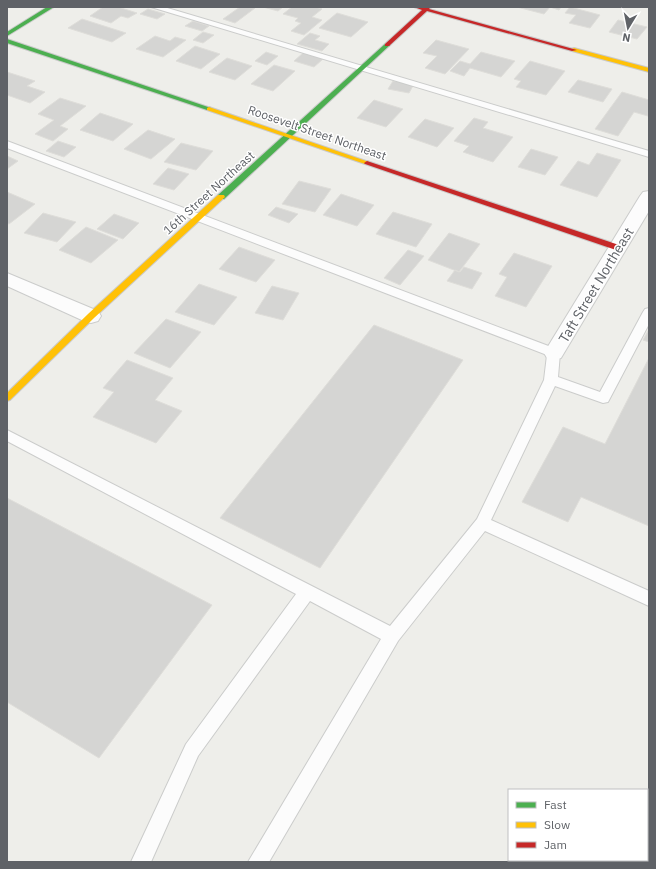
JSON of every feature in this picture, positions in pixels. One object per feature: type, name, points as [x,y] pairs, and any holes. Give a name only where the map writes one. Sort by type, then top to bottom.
[{"type":"street","points":[[7,34],[51,7]]},
{"type":"street","points":[[423,8],[649,70]]},
{"type":"street","name":"16th Street Northeast","points":[[7,398],[91,316],[289,136],[362,68],[423,8]]},
{"type":"street","name":"Roosevelt Street Northeast","points":[[7,41],[619,248]]},
{"type":"street","name":"Taft Street Northeast","points":[[554,353],[619,248],[649,196]]},
{"type":"street","points":[[7,279],[91,316]]},
{"type":"lane","points":[[155,7],[649,154]]},
{"type":"lane","points":[[7,144],[554,353],[552,359],[551,380],[482,522],[392,636],[258,862]]},
{"type":"lane","points":[[551,380],[603,398],[649,312]]},
{"type":"lane","points":[[7,435],[392,636]]},
{"type":"lane","points":[[482,522],[649,599]]},
{"type":"lane","points":[[141,862],[192,750],[307,592]]},
{"type":"building","points":[[103,7],[118,7],[137,13],[128,18],[121,16],[111,23],[90,16]]},
{"type":"building","points":[[240,7],[255,8],[235,23],[223,19]]},
{"type":"building","points":[[263,7],[283,7],[278,11]]},
{"type":"building","points":[[292,7],[315,7],[322,9],[312,17],[322,20],[304,35],[291,31],[301,23],[295,21],[298,18],[283,14]]},
{"type":"building","points":[[517,7],[550,7],[544,14]]},
{"type":"building","points":[[550,7],[561,7],[559,10]]},
{"type":"building","points":[[570,7],[600,15],[590,28],[569,23],[576,15],[565,13]]},
{"type":"building","points":[[148,9],[165,14],[157,19],[140,14]]},
{"type":"building","points":[[337,13],[368,22],[351,37],[319,28]]},
{"type":"building","points":[[82,19],[126,33],[112,42],[68,28]]},
{"type":"building","points":[[618,20],[647,27],[637,39],[609,32]]},
{"type":"building","points":[[193,21],[209,26],[202,31],[185,26]]},
{"type":"building","points":[[203,32],[214,35],[203,43],[193,40]]},
{"type":"building","points":[[310,33],[320,36],[315,40],[329,44],[322,51],[297,44]]},
{"type":"building","points":[[155,36],[170,41],[175,37],[186,40],[163,57],[136,49]]},
{"type":"building","points":[[436,40],[469,49],[445,74],[425,68],[437,56],[423,53]]},
{"type":"building","points":[[195,46],[220,54],[201,69],[176,61]]},
{"type":"building","points":[[266,52],[278,56],[267,65],[255,61]]},
{"type":"building","points":[[481,52],[515,61],[501,77],[470,68],[464,76],[450,71],[460,61],[470,64]]},
{"type":"building","points":[[303,53],[323,59],[314,67],[294,61]]},
{"type":"building","points":[[227,58],[252,66],[235,80],[209,72]]},
{"type":"building","points":[[530,61],[565,71],[546,95],[516,87],[521,81],[514,79]]},
{"type":"building","points":[[274,65],[295,71],[273,91],[251,84]]},
{"type":"building","points":[[7,72],[35,81],[27,86],[45,92],[30,103],[7,95]]},
{"type":"building","points":[[578,80],[612,89],[603,102],[568,92]]},
{"type":"building","points":[[393,81],[414,84],[409,93],[388,89]]},
{"type":"building","points":[[622,92],[649,100],[648,116],[634,112],[618,136],[595,129]]},
{"type":"building","points":[[60,98],[86,106],[60,126],[68,129],[53,141],[35,134],[54,120],[38,114]]},
{"type":"building","points":[[374,100],[403,109],[386,127],[357,118]]},
{"type":"building","points":[[100,113],[133,124],[113,141],[80,130]]},
{"type":"building","points":[[474,118],[488,122],[483,128],[513,137],[493,162],[463,152],[469,146],[454,141]]},
{"type":"building","points":[[425,119],[454,128],[437,147],[408,137]]},
{"type":"building","points":[[148,130],[175,139],[151,159],[124,149]]},
{"type":"building","points":[[58,141],[76,147],[64,157],[46,151]]},
{"type":"building","points":[[181,143],[213,151],[196,170],[164,162]]},
{"type":"building","points":[[531,149],[558,157],[545,175],[518,167]]},
{"type":"building","points":[[597,153],[621,160],[597,197],[560,185],[578,161],[589,165]]},
{"type":"building","points":[[7,156],[18,161],[7,169]]},
{"type":"building","points":[[168,168],[189,174],[174,190],[153,184]]},
{"type":"building","points":[[299,181],[331,189],[315,212],[282,204]]},
{"type":"building","points":[[7,192],[35,204],[9,224],[7,223]]},
{"type":"building","points":[[341,194],[374,205],[357,226],[323,215]]},
{"type":"building","points":[[276,207],[298,214],[289,223],[268,215]]},
{"type":"building","points":[[393,212],[432,224],[416,247],[376,234]]},
{"type":"building","points":[[43,213],[76,222],[57,242],[24,233]]},
{"type":"building","points":[[114,214],[139,223],[123,239],[97,229]]},
{"type":"building","points":[[86,227],[118,240],[91,263],[59,250]]},
{"type":"building","points":[[449,233],[480,244],[459,272],[428,260]]},
{"type":"building","points":[[239,247],[275,260],[256,282],[219,269]]},
{"type":"building","points":[[408,250],[424,256],[400,285],[384,278]]},
{"type":"building","points":[[514,253],[552,266],[526,307],[495,296],[507,277],[499,274]]},
{"type":"building","points":[[464,267],[482,273],[472,289],[447,281],[455,270],[460,272]]},
{"type":"building","points":[[199,284],[237,297],[214,325],[175,312]]},
{"type":"building","points":[[272,286],[299,293],[283,320],[255,313]]},
{"type":"building","points":[[166,319],[201,332],[170,368],[134,353]]},
{"type":"building","points":[[374,325],[463,360],[320,568],[220,518]]},
{"type":"building","points":[[649,329],[649,342],[643,340]]},
{"type":"building","points":[[649,358],[649,526],[581,497],[568,522],[522,502],[563,427],[605,444]]},
{"type":"building","points":[[127,360],[173,378],[155,400],[182,411],[156,443],[93,417],[114,392],[103,388]]},
{"type":"building","points":[[7,498],[212,605],[99,758],[7,702]]},
{"type":"traffic: fast","points":[[7,34],[51,7]]},
{"type":"traffic: fast","points":[[7,41],[209,109]]},
{"type":"traffic: fast","points":[[221,197],[387,45]]},
{"type":"traffic: slow","points":[[574,50],[649,70]]},
{"type":"traffic: slow","points":[[209,109],[367,163]]},
{"type":"traffic: slow","points":[[7,398],[91,316],[221,197]]},
{"type":"traffic: jam","points":[[417,7],[574,50]]},
{"type":"traffic: jam","points":[[387,45],[428,7]]},
{"type":"traffic: jam","points":[[367,163],[619,248]]}]
